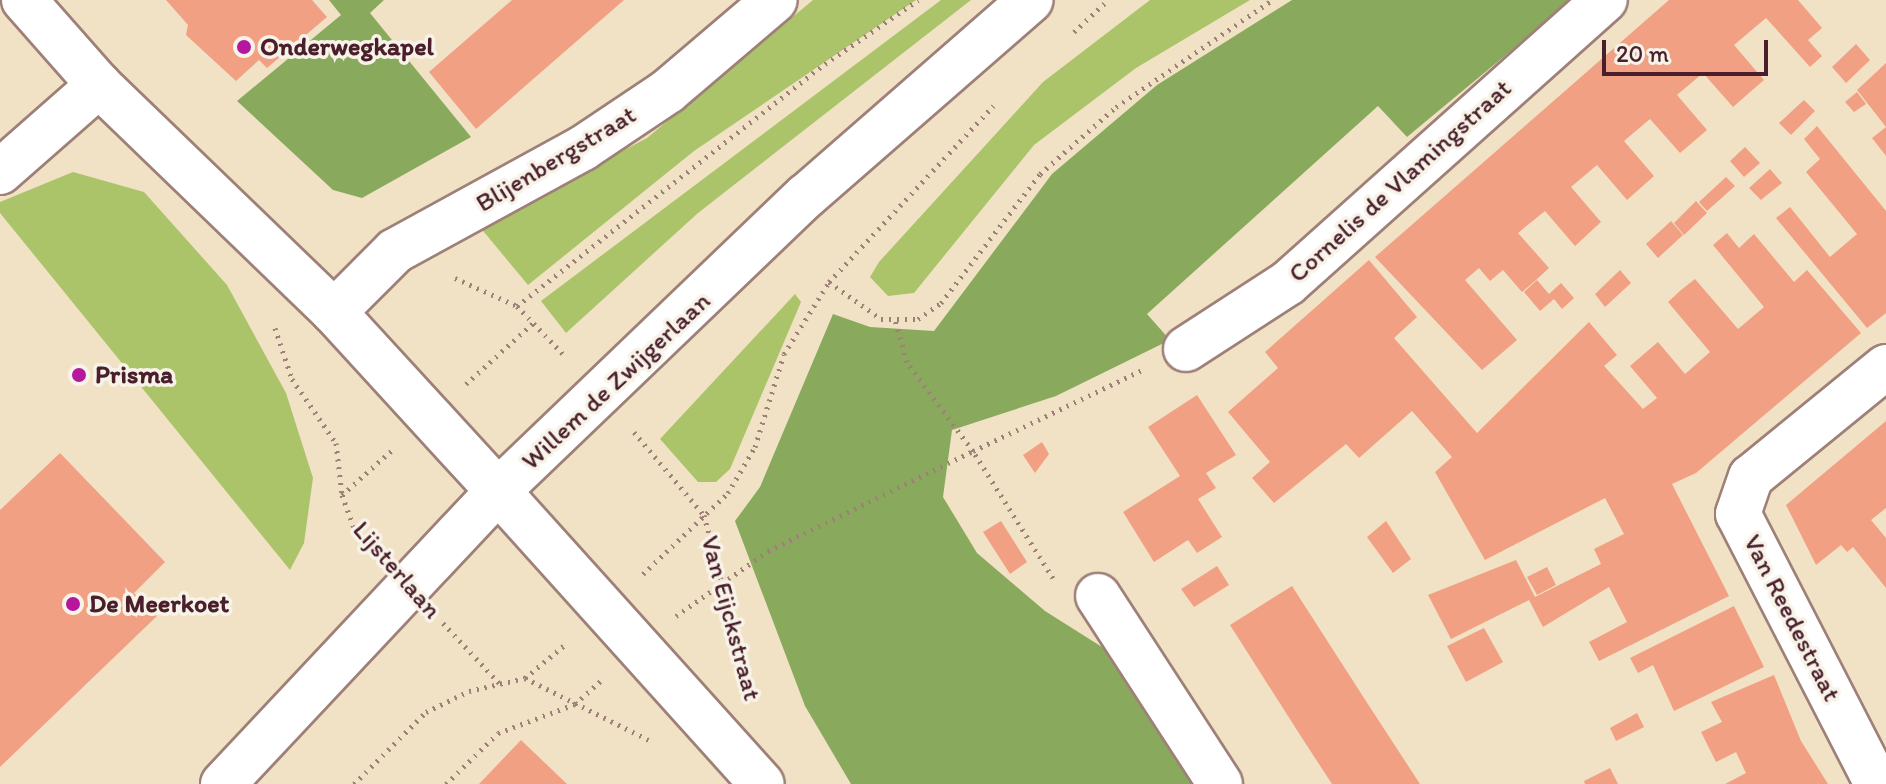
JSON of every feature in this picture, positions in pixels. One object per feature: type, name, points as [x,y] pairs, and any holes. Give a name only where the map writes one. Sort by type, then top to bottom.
[{"type":"street","points":[[24,0],[99,85],[334,312],[498,491]]},
{"type":"street","name":"Blijenbergstraat","points":[[334,312],[395,251],[583,148],[668,91],[775,0]]},
{"type":"street","name":"Willem de Zwijgerlaan","points":[[223,784],[412,590],[498,491],[604,397],[806,196],[1031,0]]},
{"type":"street","name":"Cornelis de Vlamingstraat","points":[[1186,349],[1288,283],[1605,0]]},
{"type":"street","points":[[0,172],[99,85]]},
{"type":"street","name":"Van Reedestraat","points":[[1877,784],[1738,514],[1751,477],[1886,367]]},
{"type":"street","name":"Van Eijckstraat","points":[[498,491],[762,784]]},
{"type":"street","points":[[1098,596],[1220,784]]},
{"type":"path","points":[[395,251],[517,306],[825,64],[918,0]]},
{"type":"path","points":[[1060,44],[1108,0]]},
{"type":"path","points":[[829,282],[881,319],[918,319],[941,303],[1040,174],[1116,107],[1272,0]]},
{"type":"path","points":[[357,783],[426,712],[500,684],[525,678],[607,609],[728,493],[755,447],[784,354],[829,282],[1002,98]]},
{"type":"path","name":"Van Eijckstraat","points":[[517,306],[604,397],[704,515],[751,696]]},
{"type":"path","name":"Lijsterlaan","points":[[272,320],[292,379],[336,443],[355,530],[500,684]]},
{"type":"path","points":[[895,320],[907,362],[973,451],[1065,596],[1085,588],[1098,596]]},
{"type":"path","points":[[446,784],[498,733],[575,704],[721,580],[973,451],[1186,349]]},
{"type":"path","points":[[525,678],[658,744]]},
{"type":"green space","points":[[329,0],[384,0],[370,13],[471,137],[362,198],[333,190],[237,101],[341,15]]},
{"type":"green space","points":[[813,0],[916,0],[694,151],[528,285],[479,226],[647,138]]},
{"type":"green space","points":[[941,0],[971,0],[698,213],[566,333],[541,301]]},
{"type":"green space","points":[[1150,0],[1250,0],[1136,68],[1034,145],[914,293],[888,296],[870,277],[879,262],[1043,82]]},
{"type":"green space","points":[[1292,0],[1572,0],[1407,137],[1378,106],[1147,314],[1170,340],[1056,396],[952,430],[943,497],[977,553],[1045,611],[1121,659],[1202,784],[851,784],[805,706],[735,521],[760,487],[833,314],[870,327],[934,331],[1052,174],[1157,85]]},
{"type":"green space","points":[[73,172],[144,192],[227,285],[286,393],[313,478],[304,543],[290,570],[0,213],[0,202]]},
{"type":"green space","points":[[795,294],[801,302],[730,469],[716,482],[698,482],[660,439]]},
{"type":"building","name":"Onderwegkapel","points":[[166,0],[312,0],[327,17],[267,68],[259,60],[236,81],[186,35],[188,25]]},
{"type":"building","points":[[512,0],[624,0],[476,129],[429,72]]},
{"type":"building","points":[[1669,0],[1798,0],[1822,28],[1808,40],[1822,56],[1810,67],[1766,18],[1734,45],[1764,80],[1733,107],[1703,73],[1677,95],[1707,130],[1680,153],[1650,119],[1624,141],[1654,176],[1627,200],[1597,165],[1571,187],[1601,222],[1575,246],[1545,211],[1518,233],[1549,268],[1536,280],[1522,292],[1503,270],[1490,281],[1479,268],[1465,280],[1517,340],[1482,370],[1375,257]]},
{"type":"building","points":[[1856,44],[1870,60],[1846,83],[1832,67]]},
{"type":"building","points":[[1886,63],[1886,127],[1857,90]]},
{"type":"building","points":[[1857,92],[1866,104],[1854,112],[1845,102]]},
{"type":"building","points":[[1804,100],[1815,111],[1791,135],[1779,123]]},
{"type":"building","points":[[1817,126],[1886,211],[1886,313],[1867,328],[1776,218],[1790,207],[1830,257],[1857,234],[1806,172],[1820,159],[1804,139]]},
{"type":"building","points":[[1886,127],[1886,156],[1872,138]]},
{"type":"building","points":[[1745,147],[1760,163],[1744,177],[1730,161]]},
{"type":"building","points":[[1770,169],[1782,183],[1761,200],[1749,188]]},
{"type":"building","points":[[1726,177],[1735,186],[1707,211],[1699,202]]},
{"type":"building","points":[[1696,201],[1707,213],[1684,235],[1674,223]]},
{"type":"building","points":[[1671,221],[1683,235],[1658,258],[1646,244]]},
{"type":"building","points":[[1727,233],[1739,248],[1754,234],[1794,282],[1807,270],[1861,333],[1696,473],[1672,484],[1729,596],[1599,661],[1589,642],[1627,622],[1609,587],[1543,627],[1529,600],[1451,639],[1428,595],[1516,560],[1535,597],[1601,564],[1594,549],[1624,534],[1605,498],[1485,560],[1435,472],[1452,457],[1412,411],[1359,458],[1346,444],[1274,503],[1252,478],[1270,462],[1228,412],[1278,368],[1265,352],[1369,260],[1417,317],[1394,338],[1477,433],[1589,322],[1617,355],[1604,366],[1643,409],[1657,398],[1630,366],[1658,342],[1685,374],[1710,352],[1668,302],[1681,290],[1695,279],[1738,329],[1764,307],[1713,245]]},
{"type":"building","points":[[1620,270],[1631,283],[1605,307],[1595,294]]},
{"type":"building","points":[[1537,280],[1549,294],[1561,283],[1574,298],[1562,309],[1554,299],[1540,311],[1524,292]]},
{"type":"building","points":[[1197,395],[1236,455],[1206,473],[1216,488],[1198,499],[1222,537],[1197,553],[1188,540],[1154,562],[1123,512],[1180,476],[1148,427]]},
{"type":"building","points":[[1886,421],[1886,508],[1871,520],[1886,538],[1886,588],[1853,547],[1847,552],[1841,545],[1816,565],[1786,505]]},
{"type":"building","points":[[1042,442],[1049,454],[1035,473],[1023,455]]},
{"type":"building","name":"De Meerkoet","points":[[60,453],[165,562],[134,593],[157,616],[0,767],[0,510]]},
{"type":"building","points":[[1001,521],[1027,562],[1010,574],[983,532]]},
{"type":"building","points":[[1386,521],[1411,559],[1393,573],[1367,537]]},
{"type":"building","points":[[1217,566],[1229,585],[1194,607],[1181,589]]},
{"type":"building","points":[[1547,567],[1556,585],[1537,595],[1527,577]]},
{"type":"building","points":[[1292,586],[1420,784],[1332,784],[1302,738],[1230,625]]},
{"type":"building","points":[[1734,606],[1764,667],[1674,711],[1653,665],[1638,673],[1630,658]]},
{"type":"building","points":[[1484,628],[1503,662],[1466,682],[1447,646]]},
{"type":"building","points":[[1774,675],[1801,741],[1828,784],[1725,784],[1746,773],[1736,752],[1716,762],[1701,732],[1722,722],[1711,702]]},
{"type":"building","points":[[1637,713],[1644,727],[1616,741],[1610,728]]},
{"type":"building","points":[[521,740],[567,784],[479,784]]},
{"type":"building","points":[[1610,768],[1618,784],[1585,784],[1584,781]]},
{"type":"place","name":"Onderwegkapel","points":[[244,47]]},
{"type":"place","name":"Prisma","points":[[79,375]]},
{"type":"place","name":"De Meerkoet","points":[[73,604]]}]
